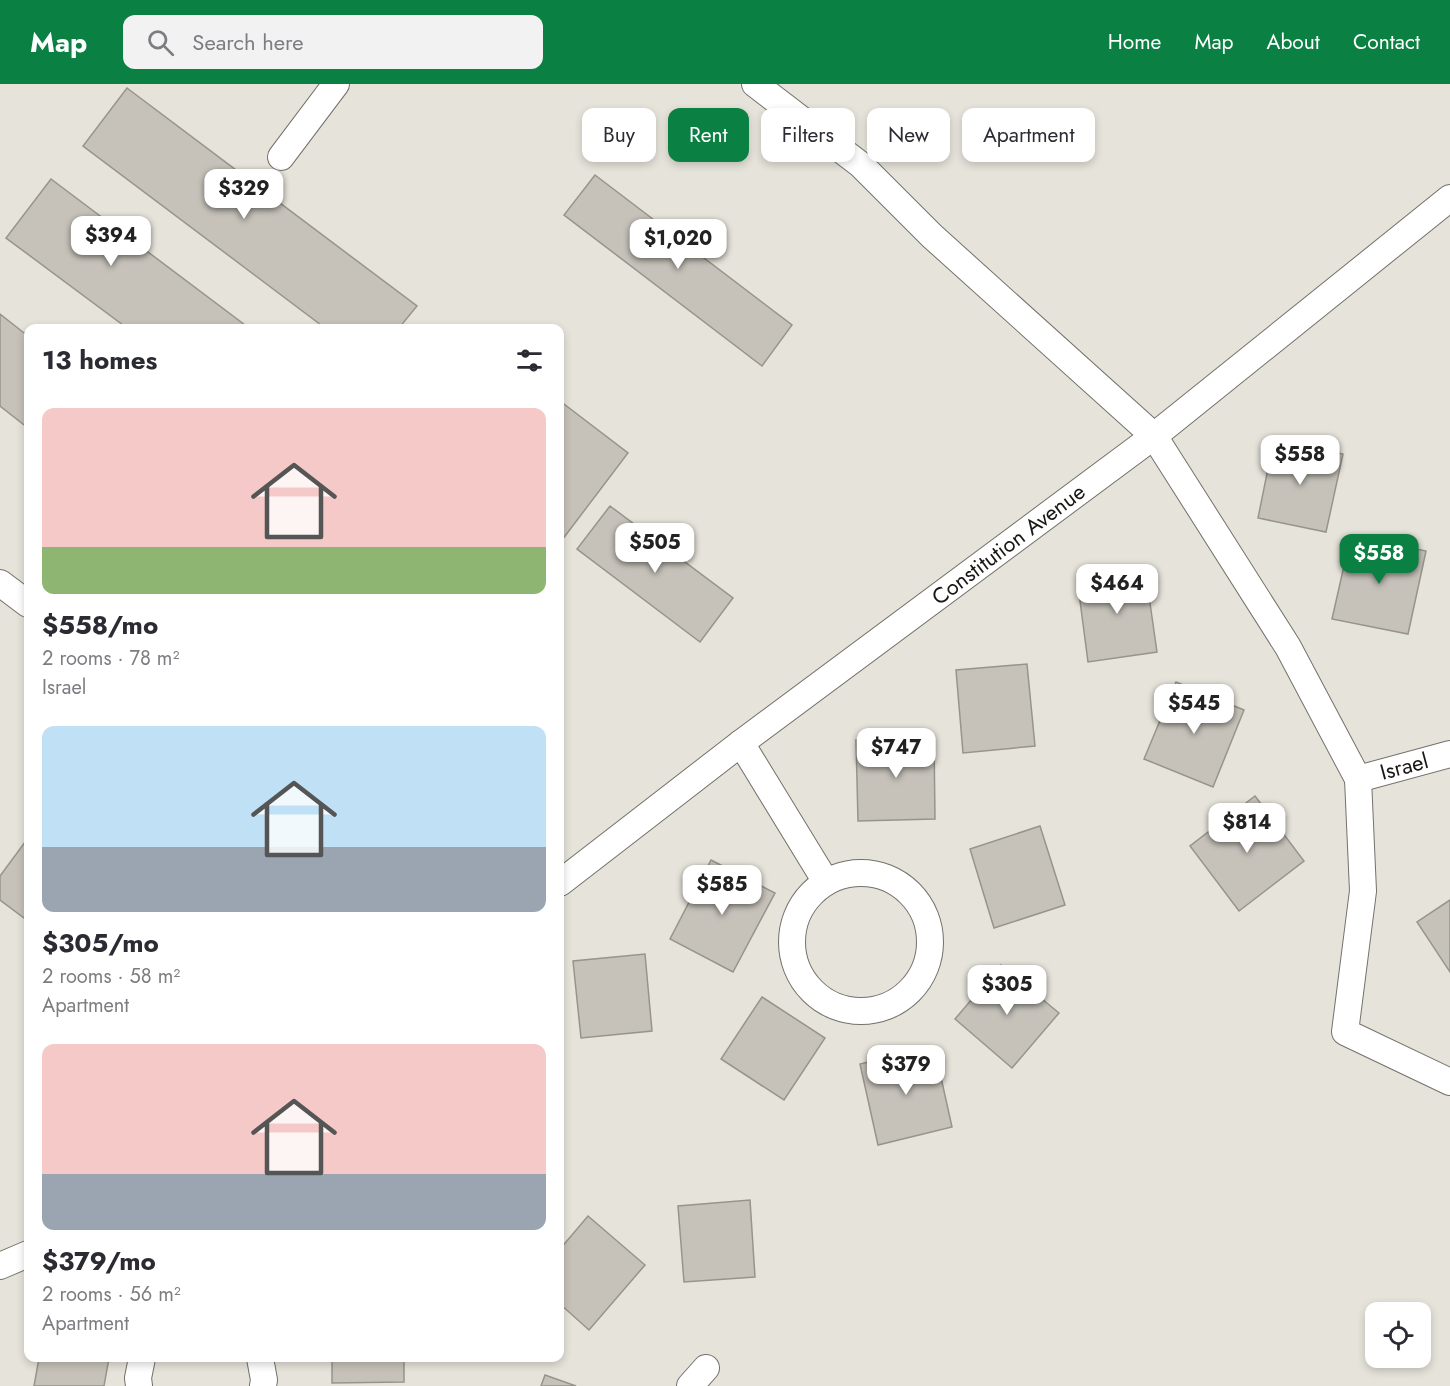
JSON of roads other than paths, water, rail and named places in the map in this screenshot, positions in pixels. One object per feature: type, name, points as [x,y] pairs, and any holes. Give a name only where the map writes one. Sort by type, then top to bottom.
[{"type":"street","points":[[281,157],[336,84]]},
{"type":"street","points":[[755,84],[861,165],[932,236],[1154,436],[1288,647],[1358,778],[1363,891],[1345,1032],[1450,1082]]},
{"type":"street","name":"Constitution Avenue","points":[[564,880],[741,743],[1154,436],[1450,198]]},
{"type":"street","points":[[0,583],[24,601]]},
{"type":"street","points":[[741,743],[826,882]]},
{"type":"street","name":"Israel","points":[[1358,778],[1450,754]]},
{"type":"street","points":[[874,873],[897,882],[910,892],[924,912],[929,925],[928,959],[919,982],[894,1004],[871,1012],[845,1011],[820,999],[810,991],[797,971],[792,952],[792,928],[798,911],[813,891],[826,882],[849,874],[874,873]]},
{"type":"street","points":[[0,1266],[24,1256]]},
{"type":"street","points":[[139,1386],[141,1362]]},
{"type":"street","points":[[261,1362],[263,1386]]}]
